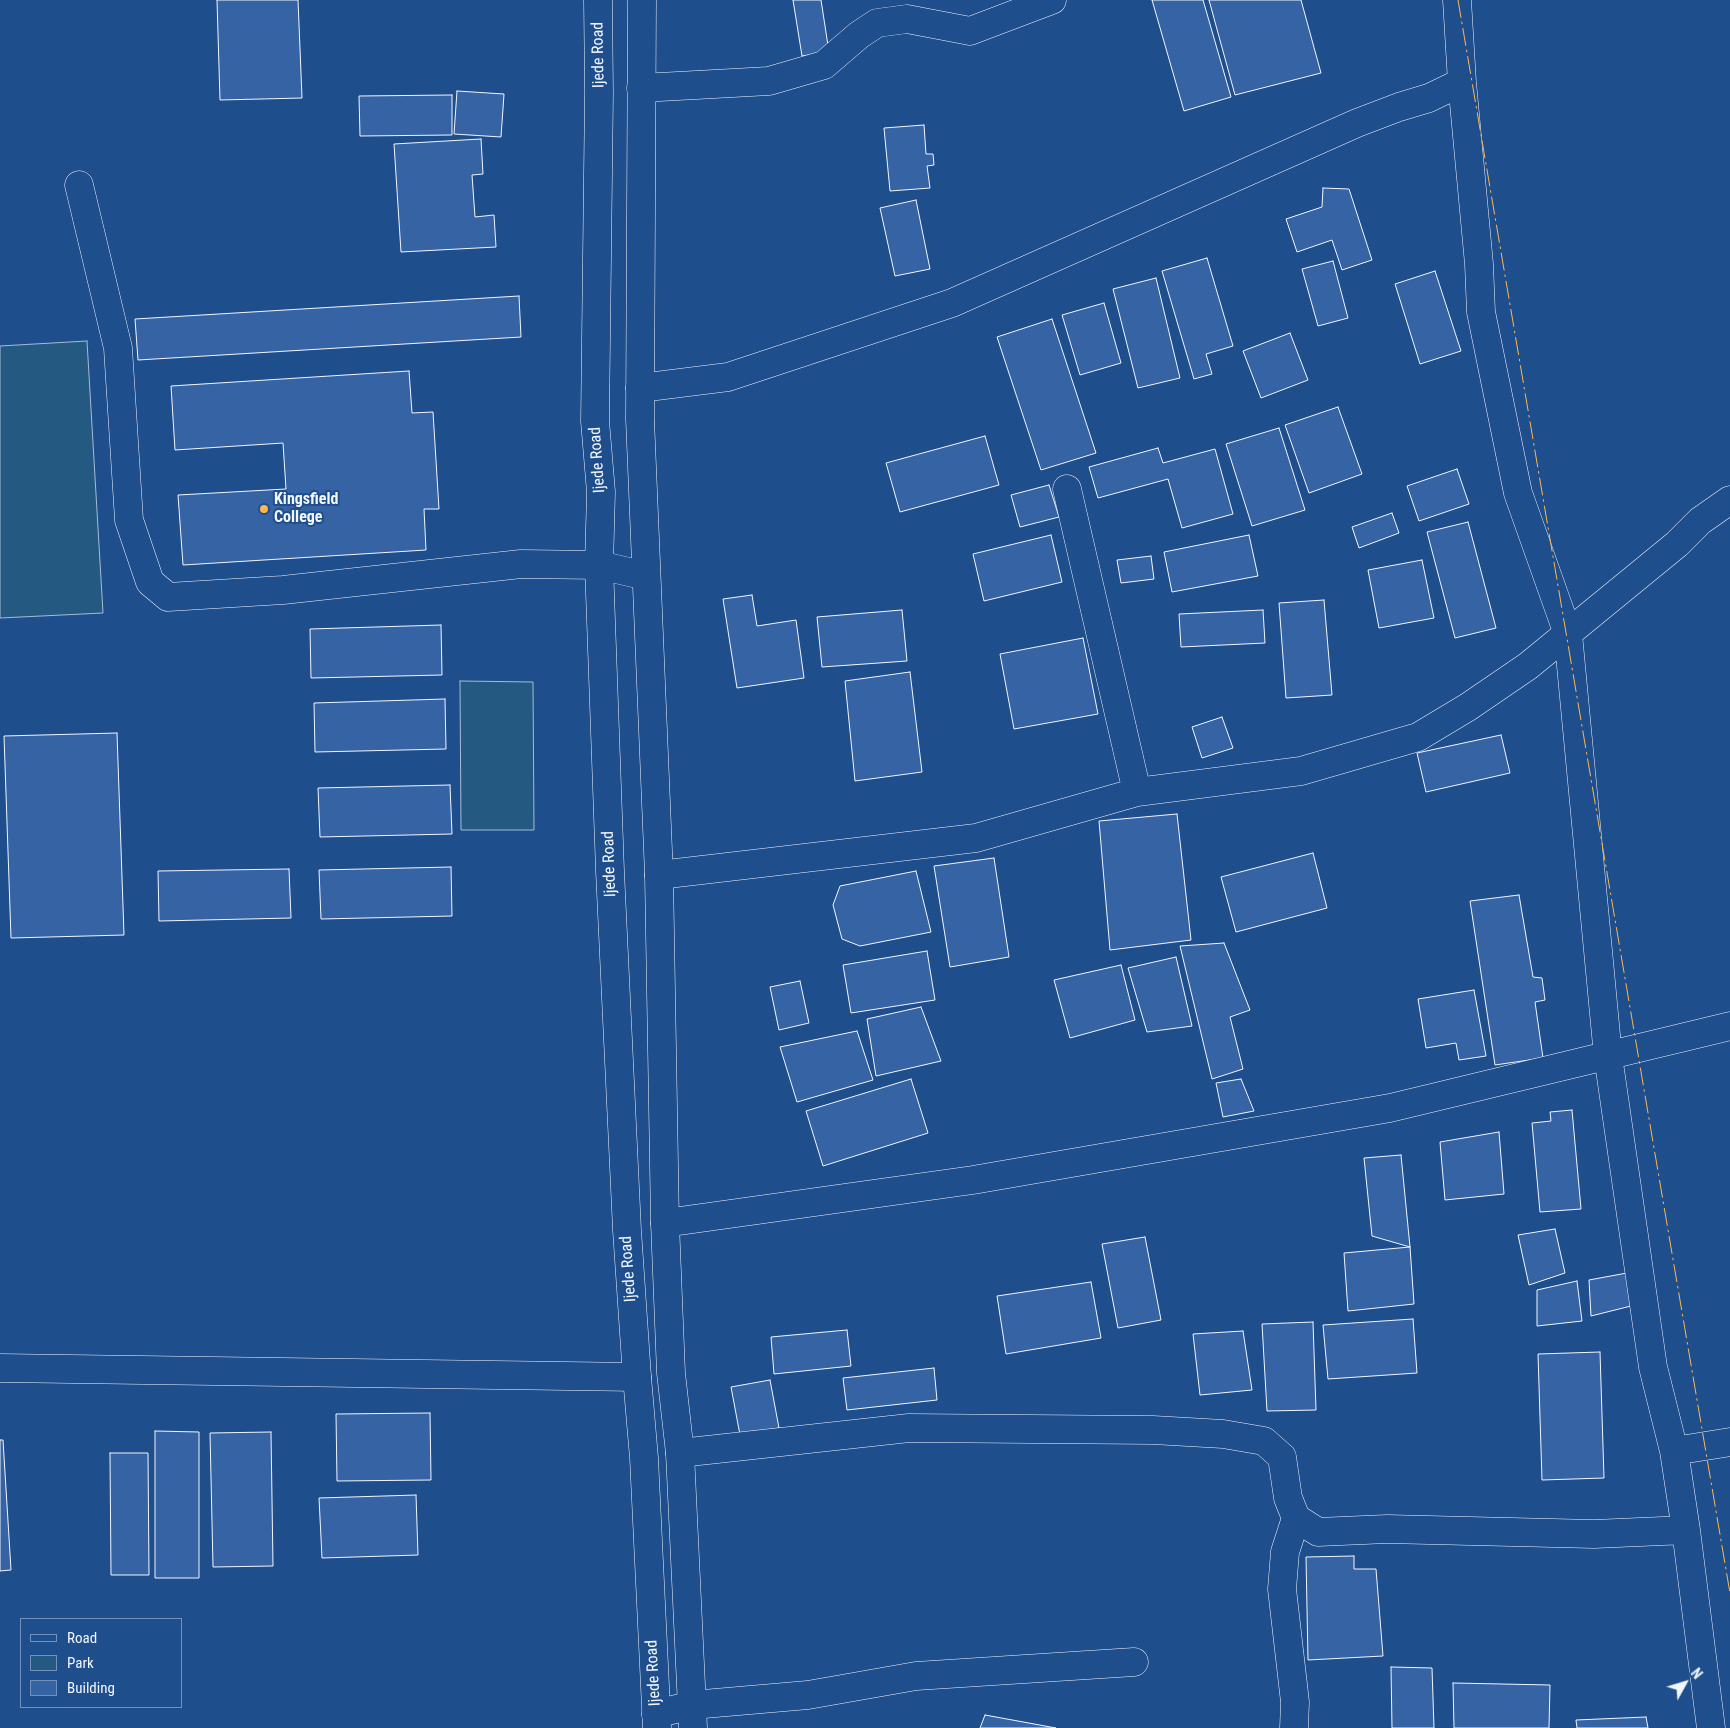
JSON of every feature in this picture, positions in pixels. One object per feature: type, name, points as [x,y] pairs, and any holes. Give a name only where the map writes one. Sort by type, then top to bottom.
[{"type":"street","name":"Ijede Road","points":[[598,0],[600,92],[595,421],[601,492],[599,565],[626,1220],[636,1377],[644,1458],[657,1721]]},
{"type":"street","points":[[642,0],[640,388],[659,875],[665,1223],[671,1373],[680,1453],[693,1716]]},
{"type":"street","points":[[641,88],[769,81],[824,66],[859,35],[877,23],[906,19],[970,31],[1052,0]]},
{"type":"street","points":[[1457,0],[1462,82],[1479,264],[1481,312],[1518,493],[1568,634],[1608,1056],[1653,1367],[1674,1451],[1711,1728]]},
{"type":"street","points":[[640,388],[728,377],[952,303],[1356,123],[1429,98],[1462,82]]},
{"type":"street","points":[[79,185],[118,348],[129,520],[150,582],[168,597],[283,590],[521,564],[599,565],[646,576]]},
{"type":"street","points":[[1068,488],[1137,792]]},
{"type":"street","points":[[659,875],[976,838],[1137,792],[1301,771],[1418,737],[1468,707],[1528,666],[1677,544],[1700,521],[1730,500]]},
{"type":"street","points":[[665,1223],[972,1180],[1380,1110],[1730,1026]]},
{"type":"street","points":[[0,1368],[636,1377]]},
{"type":"street","points":[[680,1453],[909,1428],[1153,1430],[1224,1434],[1264,1441],[1282,1456],[1288,1498],[1296,1518],[1318,1532],[1387,1529],[1594,1534],[1686,1530]]},
{"type":"street","points":[[1674,1451],[1730,1442]]},
{"type":"street","points":[[1294,1728],[1295,1702],[1282,1589],[1285,1552],[1296,1518]]},
{"type":"street","points":[[657,1721],[916,1676],[1134,1662]]},
{"type":"green space","points":[[87,341],[103,613],[0,618],[0,346]]},
{"type":"green space","points":[[460,681],[533,682],[534,830],[461,830]]},
{"type":"building","points":[[217,0],[298,0],[302,98],[220,100]]},
{"type":"building","points":[[793,0],[821,0],[829,52],[802,56]]},
{"type":"building","points":[[1152,0],[1203,0],[1231,97],[1184,111]]},
{"type":"building","points":[[1209,0],[1301,0],[1321,73],[1235,95]]},
{"type":"building","points":[[457,91],[504,94],[501,137],[454,134]]},
{"type":"building","points":[[452,95],[452,135],[360,136],[359,96]]},
{"type":"building","points":[[924,125],[926,154],[933,154],[934,165],[927,166],[930,188],[890,191],[884,128]]},
{"type":"building","points":[[481,139],[483,174],[472,175],[475,217],[494,215],[496,247],[401,252],[394,144]]},
{"type":"building","points":[[1323,188],[1349,189],[1372,260],[1342,270],[1332,240],[1297,252],[1286,219],[1322,207]]},
{"type":"building","points":[[916,200],[930,269],[895,276],[880,208]]},
{"type":"building","points":[[1207,258],[1233,346],[1206,354],[1212,374],[1194,379],[1162,271]]},
{"type":"building","points":[[1333,261],[1348,318],[1318,326],[1302,269]]},
{"type":"building","points":[[1435,271],[1461,351],[1420,364],[1395,284]]},
{"type":"building","points":[[1156,278],[1180,378],[1138,388],[1113,289]]},
{"type":"building","points":[[519,296],[521,337],[138,360],[135,319]]},
{"type":"building","points":[[1104,303],[1121,363],[1080,375],[1062,315]]},
{"type":"building","points":[[1052,319],[1096,453],[1041,470],[997,337]]},
{"type":"building","points":[[1290,333],[1308,380],[1261,398],[1243,351]]},
{"type":"building","points":[[409,371],[412,413],[433,412],[439,509],[424,509],[426,550],[183,565],[178,495],[286,489],[283,443],[175,450],[171,386]]},
{"type":"building","points":[[1338,407],[1362,474],[1309,493],[1285,425]]},
{"type":"building","points":[[1279,428],[1305,510],[1252,526],[1226,444]]},
{"type":"building","points":[[985,436],[999,485],[900,512],[886,463]]},
{"type":"building","points":[[1158,448],[1163,463],[1215,449],[1233,514],[1182,528],[1168,479],[1098,498],[1089,467]]},
{"type":"building","points":[[1457,469],[1469,504],[1419,521],[1407,486]]},
{"type":"building","points":[[1049,485],[1059,517],[1020,527],[1011,495]]},
{"type":"building","points":[[1392,513],[1399,533],[1359,548],[1352,527]]},
{"type":"building","points":[[1468,522],[1496,628],[1455,638],[1427,532]]},
{"type":"building","points":[[1051,535],[1062,582],[984,601],[973,554]]},
{"type":"building","points":[[1249,535],[1258,576],[1172,592],[1164,552]]},
{"type":"building","points":[[1151,556],[1154,579],[1121,583],[1117,560]]},
{"type":"building","points":[[1422,560],[1434,618],[1379,628],[1368,570]]},
{"type":"building","points":[[752,595],[757,626],[796,620],[804,678],[737,688],[723,599]]},
{"type":"building","points":[[1324,600],[1332,695],[1286,698],[1279,603]]},
{"type":"building","points":[[902,610],[907,661],[822,667],[817,617]]},
{"type":"building","points":[[1263,610],[1265,643],[1181,647],[1179,614]]},
{"type":"building","points":[[441,625],[442,675],[311,678],[310,629]]},
{"type":"building","points":[[1083,638],[1098,714],[1014,729],[1000,654]]},
{"type":"building","points":[[910,672],[922,772],[855,781],[845,681]]},
{"type":"building","points":[[445,699],[446,749],[315,752],[314,703]]},
{"type":"building","points":[[1222,717],[1233,748],[1202,758],[1192,727]]},
{"type":"building","points":[[117,733],[124,935],[11,938],[4,736]]},
{"type":"building","points":[[1501,735],[1510,773],[1426,792],[1417,753]]},
{"type":"building","points":[[450,785],[452,834],[320,837],[318,788]]},
{"type":"building","points":[[1177,814],[1191,940],[1110,950],[1099,821]]},
{"type":"building","points":[[1313,853],[1327,908],[1236,932],[1221,877]]},
{"type":"building","points":[[994,858],[1009,957],[950,967],[934,866]]},
{"type":"building","points":[[451,867],[452,916],[321,919],[319,870]]},
{"type":"building","points":[[289,869],[291,918],[159,921],[158,871]]},
{"type":"building","points":[[916,871],[931,932],[860,946],[842,939],[833,905],[840,886]]},
{"type":"building","points":[[1519,895],[1533,977],[1542,978],[1545,1000],[1535,1002],[1543,1058],[1495,1065],[1470,901]]},
{"type":"building","points":[[1224,943],[1250,1010],[1230,1017],[1243,1069],[1212,1079],[1180,946]]},
{"type":"building","points":[[927,951],[935,1000],[851,1013],[843,965]]},
{"type":"building","points":[[1176,957],[1192,1026],[1147,1032],[1128,968]]},
{"type":"building","points":[[1121,965],[1135,1020],[1070,1038],[1054,980]]},
{"type":"building","points":[[800,981],[809,1023],[779,1030],[770,987]]},
{"type":"building","points":[[1474,990],[1486,1056],[1459,1060],[1456,1043],[1426,1048],[1418,999]]},
{"type":"building","points":[[921,1007],[941,1061],[876,1076],[867,1019]]},
{"type":"building","points":[[857,1031],[873,1080],[797,1102],[780,1047]]},
{"type":"building","points":[[911,1079],[928,1133],[823,1166],[806,1111]]},
{"type":"building","points":[[1241,1079],[1254,1111],[1223,1117],[1216,1083]]},
{"type":"building","points":[[1572,1110],[1581,1209],[1540,1212],[1532,1123],[1551,1121],[1550,1112]]},
{"type":"building","points":[[1499,1132],[1504,1194],[1445,1200],[1440,1142]]},
{"type":"building","points":[[1401,1155],[1410,1247],[1372,1236],[1364,1158]]},
{"type":"building","points":[[1555,1229],[1565,1273],[1529,1285],[1518,1235]]},
{"type":"building","points":[[1145,1237],[1161,1320],[1118,1328],[1102,1244]]},
{"type":"building","points":[[1410,1247],[1414,1304],[1348,1311],[1344,1253]]},
{"type":"building","points":[[1627,1273],[1635,1305],[1591,1316],[1589,1280]]},
{"type":"building","points":[[1577,1281],[1582,1321],[1537,1326],[1537,1290]]},
{"type":"building","points":[[1091,1282],[1101,1338],[1006,1354],[997,1296]]},
{"type":"building","points":[[1413,1319],[1417,1373],[1328,1379],[1323,1325]]},
{"type":"building","points":[[1313,1322],[1316,1410],[1267,1411],[1262,1324]]},
{"type":"building","points":[[847,1330],[851,1366],[774,1374],[771,1337]]},
{"type":"building","points":[[1243,1331],[1252,1390],[1200,1395],[1193,1334]]},
{"type":"building","points":[[1600,1352],[1604,1478],[1542,1480],[1538,1354]]},
{"type":"building","points":[[934,1368],[937,1400],[847,1410],[843,1378]]},
{"type":"building","points":[[770,1380],[779,1428],[740,1435],[731,1387]]},
{"type":"building","points":[[430,1413],[431,1480],[337,1481],[336,1414]]},
{"type":"building","points":[[155,1431],[199,1432],[199,1578],[155,1578]]},
{"type":"building","points":[[271,1432],[273,1566],[213,1567],[210,1433]]},
{"type":"building","points":[[0,1440],[3,1440],[11,1570],[0,1571]]},
{"type":"building","points":[[110,1453],[148,1453],[149,1575],[111,1575]]},
{"type":"building","points":[[416,1495],[418,1555],[322,1558],[319,1498]]},
{"type":"building","points":[[1354,1556],[1354,1569],[1376,1569],[1383,1656],[1308,1660],[1306,1557]]},
{"type":"building","points":[[1391,1667],[1432,1668],[1434,1728],[1392,1728]]},
{"type":"building","points":[[1453,1683],[1550,1685],[1549,1728],[1454,1728]]},
{"type":"building","points":[[985,1715],[1056,1728],[980,1728]]},
{"type":"building","points":[[1646,1717],[1648,1728],[1577,1728],[1576,1720]]},
{"type":"power","points":[[1458,0],[1730,1593]]},
{"type":"place","name":"Kingsfield College","points":[[264,509]]}]
